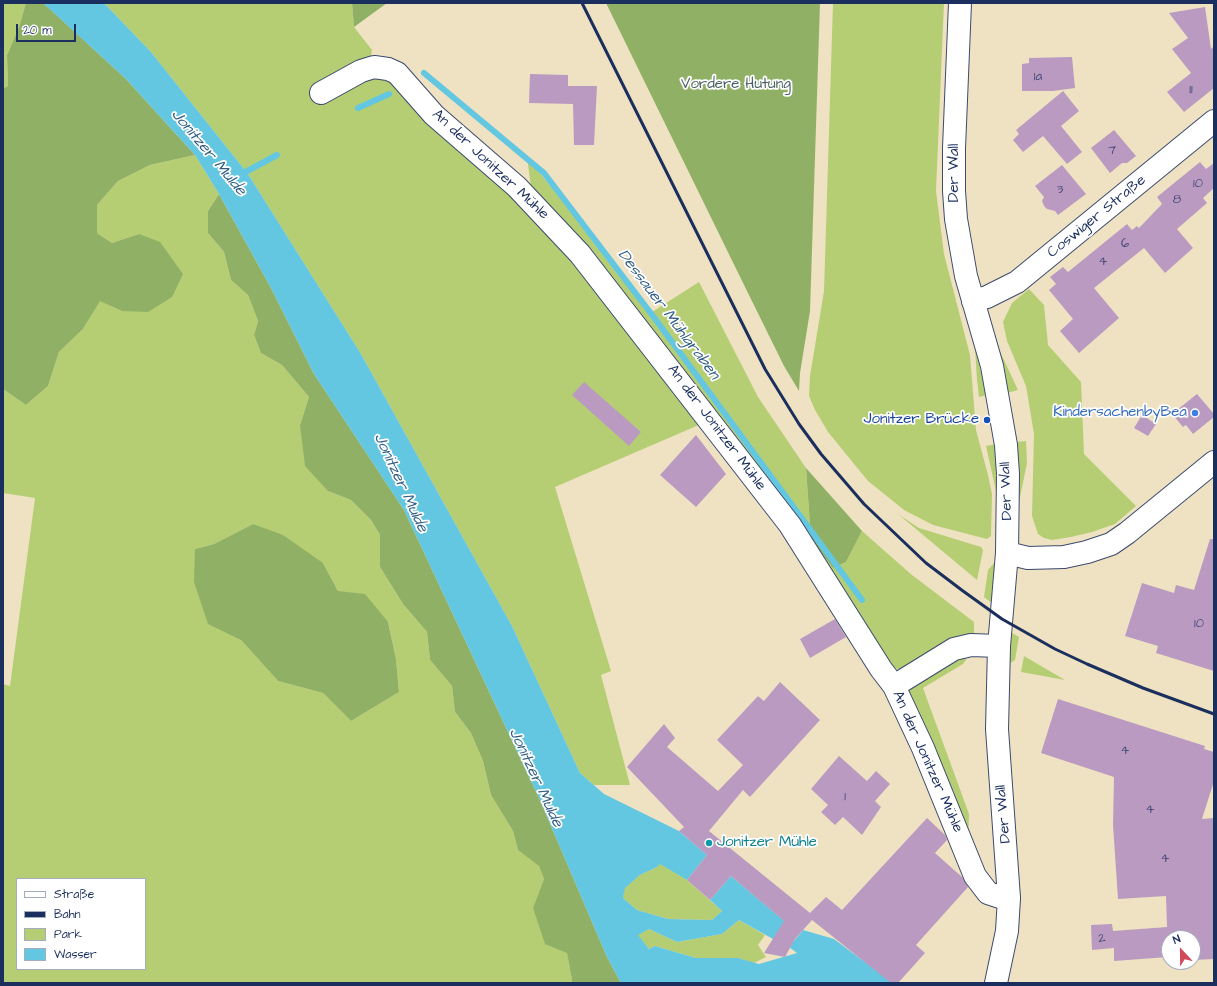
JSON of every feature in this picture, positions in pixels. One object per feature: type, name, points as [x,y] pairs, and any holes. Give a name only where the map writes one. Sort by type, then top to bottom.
[{"type":"street","name":"Der Wall","points":[[960,3],[954,191],[960,245],[973,301],[992,366],[1006,445],[1009,510],[1000,646],[997,729],[1009,898],[1007,931],[996,983]]},
{"type":"street","name":"An der Jonitzer Mühle","points":[[321,93],[361,71],[374,67],[388,69],[397,73],[434,116],[490,162],[542,211],[580,254],[639,328],[790,525],[881,670],[894,686],[923,748],[975,876],[988,893],[1009,898]]},
{"type":"street","name":"Coswiger Straße","points":[[973,301],[987,297],[1017,282],[1214,121]]},
{"type":"street","points":[[1007,553],[1028,558],[1064,557],[1087,552],[1111,544],[1127,533],[1214,462]]},
{"type":"street","points":[[894,686],[954,649],[971,645],[1000,646]]},
{"type":"green space","points":[[3,3],[26,3],[19,27],[7,55],[8,86],[3,89]]},
{"type":"green space","points":[[26,3],[43,3],[51,10],[126,79],[195,155],[150,165],[118,181],[97,205],[97,233],[112,243],[139,234],[160,242],[183,274],[172,297],[148,312],[122,311],[100,301],[83,329],[59,352],[48,386],[26,405],[3,389],[3,89],[8,86],[7,55],[19,27]]},
{"type":"green space","points":[[104,3],[352,3],[354,27],[372,50],[367,76],[403,85],[532,194],[527,157],[652,312],[699,282],[758,397],[806,468],[811,539],[833,568],[846,562],[862,531],[912,575],[974,622],[974,637],[907,668],[897,669],[887,662],[715,418],[555,487],[611,671],[601,675],[630,785],[594,785],[580,773],[512,626],[361,354],[248,174],[151,52]]},
{"type":"green space","points":[[352,3],[387,3],[354,27]]},
{"type":"green space","name":"Vordere Hutung","points":[[606,3],[820,3],[810,311],[800,373],[799,391],[784,366]]},
{"type":"green space","points":[[833,3],[944,3],[936,191],[944,254],[970,355],[976,430],[992,494],[991,536],[987,539],[933,525],[904,510],[868,481],[828,432],[815,410],[809,396],[810,376],[824,291]]},
{"type":"green space","points":[[195,155],[219,194],[208,211],[208,233],[224,252],[231,280],[248,295],[258,321],[254,335],[261,353],[282,365],[309,397],[300,425],[328,491],[351,500],[371,520],[380,535],[380,567],[403,604],[427,632],[430,660],[452,686],[455,712],[471,733],[483,761],[491,795],[513,831],[518,850],[539,865],[544,879],[533,909],[567,952],[572,980],[571,983],[3,983],[3,684],[10,686],[35,498],[3,493],[3,389],[26,405],[48,386],[59,352],[83,329],[100,300],[122,311],[139,234],[112,243],[97,233],[97,205],[118,181],[150,165]],"holes":[[[253,524],[323,563],[338,591],[388,622],[396,659],[399,692],[351,721],[323,693],[278,681],[241,640],[195,549],[214,544]]]},
{"type":"green space","points":[[219,194],[270,286],[314,374],[404,510],[539,798],[607,957],[621,983],[571,983],[572,980],[567,953],[545,944],[533,908],[544,879],[539,866],[518,850],[513,831],[491,795],[483,761],[471,733],[455,712],[452,686],[430,660],[427,632],[403,604],[380,567],[380,535],[371,520],[351,500],[328,491],[305,466],[300,425],[309,397],[282,365],[261,353],[254,335],[258,321],[248,295],[231,280],[224,252],[208,233],[208,211]]},
{"type":"green space","points":[[1029,289],[1044,305],[1048,345],[1081,382],[1084,454],[1136,506],[1115,524],[1092,532],[1052,540],[1044,538],[1038,534],[1032,516],[1034,434],[1026,386],[1007,341],[1003,322],[1012,303]]},
{"type":"green space","points":[[997,346],[1005,362],[1018,390],[1007,393]]},
{"type":"green space","points":[[975,348],[987,395],[979,397],[977,380]]},
{"type":"green space","points":[[1026,441],[1027,463],[1019,502],[1016,442]]},
{"type":"green space","points":[[996,444],[998,500],[986,446]]},
{"type":"green space","points":[[806,468],[862,531],[846,562],[833,568],[811,539]]},
{"type":"green space","points":[[898,514],[919,528],[981,547],[983,550],[977,580]]},
{"type":"green space","points":[[253,524],[283,535],[323,563],[338,591],[365,594],[388,622],[396,659],[399,692],[351,721],[323,693],[278,681],[241,640],[208,624],[194,582],[195,549],[214,544]]},
{"type":"green space","points":[[996,561],[992,603],[984,597],[988,570]]},
{"type":"green space","points":[[1012,633],[1019,637],[1015,660],[1009,664]]},
{"type":"green space","points":[[965,655],[966,660],[963,664],[923,688],[969,814],[968,846],[906,691]]},
{"type":"green space","points":[[1024,656],[1065,680],[1021,672]]},
{"type":"green space","points":[[660,863],[687,880],[722,911],[712,920],[668,919],[637,910],[623,898],[624,888],[640,875],[657,867]]},
{"type":"green space","points":[[739,920],[765,935],[758,945],[766,957],[754,963],[738,958],[696,958],[655,946],[649,949],[637,935],[649,929],[677,942],[722,934]]},
{"type":"water","name":"Jonitzer Mulde","points":[[43,3],[104,3],[151,52],[248,174],[361,354],[512,626],[580,773],[604,794],[679,831],[707,855],[687,880],[660,864],[640,875],[625,888],[623,898],[637,910],[668,919],[712,920],[722,911],[710,900],[731,876],[795,930],[782,944],[739,920],[722,934],[677,942],[649,929],[638,935],[649,949],[655,946],[696,958],[738,958],[759,964],[797,953],[789,947],[803,930],[834,939],[893,983],[621,983],[607,957],[539,798],[404,510],[314,374],[270,286],[219,194],[195,155],[126,79]]},
{"type":"building","points":[[1205,7],[1211,49],[1214,46],[1214,88],[1184,112],[1167,92],[1191,73],[1172,49],[1188,38],[1169,13]]},
{"type":"building","points":[[1072,57],[1075,88],[1053,91],[1022,91],[1022,64],[1029,63],[1029,58]]},
{"type":"building","points":[[530,74],[568,75],[568,86],[597,86],[594,145],[574,145],[573,104],[529,103]]},
{"type":"building","points":[[1063,91],[1079,111],[1061,126],[1082,152],[1067,164],[1043,136],[1023,152],[1013,140],[1019,134],[1016,130]]},
{"type":"building","points":[[1114,130],[1136,156],[1127,163],[1122,163],[1110,173],[1091,148]]},
{"type":"building","points":[[1200,162],[1206,169],[1214,163],[1214,188],[1203,198],[1207,203],[1177,229],[1193,248],[1165,273],[1144,248],[1094,288],[1119,318],[1079,353],[1060,331],[1073,319],[1049,290],[1056,284],[1050,277],[1063,267],[1068,272],[1127,224],[1132,230],[1137,226],[1139,228],[1162,204],[1157,197]]},
{"type":"building","points":[[1062,165],[1086,194],[1058,215],[1055,211],[1047,209],[1044,206],[1042,201],[1044,197],[1035,186]]},
{"type":"building","points":[[584,382],[641,432],[629,446],[572,395]]},
{"type":"building","name":"KindersachenbyBea","points":[[1197,394],[1214,414],[1214,417],[1193,434],[1186,425],[1183,427],[1172,414]]},
{"type":"building","points":[[1142,415],[1156,424],[1148,436],[1134,428]]},
{"type":"building","points":[[696,435],[726,474],[696,507],[660,475]]},
{"type":"building","points":[[1210,539],[1214,539],[1214,671],[1156,653],[1158,646],[1125,636],[1142,583],[1174,593],[1176,585],[1194,590]]},
{"type":"building","points":[[835,619],[846,637],[810,658],[800,639]]},
{"type":"building","points":[[780,682],[820,720],[750,797],[743,790],[709,831],[810,913],[826,897],[842,910],[927,818],[945,835],[947,840],[935,853],[962,877],[968,887],[916,945],[925,953],[898,983],[891,983],[812,920],[795,939],[785,957],[764,953],[784,921],[731,876],[710,900],[687,880],[707,855],[679,831],[684,827],[627,767],[664,724],[675,738],[667,747],[718,791],[743,765],[717,740],[758,696],[764,701]]},
{"type":"building","points":[[1058,699],[1205,746],[1204,749],[1214,752],[1214,781],[1202,819],[1214,818],[1214,959],[1201,960],[1201,930],[1161,930],[1161,958],[1114,961],[1114,948],[1092,950],[1091,925],[1112,924],[1113,931],[1167,927],[1166,896],[1118,899],[1113,825],[1114,777],[1041,753]]},
{"type":"building","points":[[839,756],[867,781],[876,771],[890,784],[875,801],[881,807],[862,835],[843,817],[835,825],[821,812],[828,805],[811,789]]},
{"type":"waterway","name":"Dessauer Mühlgraben","points":[[424,73],[544,173],[653,316],[862,600]]},
{"type":"waterway","name":"Dessauer Mühlgraben","points":[[358,108],[389,94]]},
{"type":"waterway","name":"Dessauer Mühlgraben","points":[[240,175],[277,155]]},
{"type":"railway","points":[[582,3],[765,369],[799,424],[821,454],[864,504],[926,563],[1002,619],[1055,649],[1087,664],[1143,688],[1214,714]]},
{"type":"place","name":"KindersachenbyBea","points":[[1195,413]]},
{"type":"place","name":"Jonitzer Brücke","points":[[987,420]]},
{"type":"place","name":"Jonitzer Mühle","points":[[709,843]]}]
